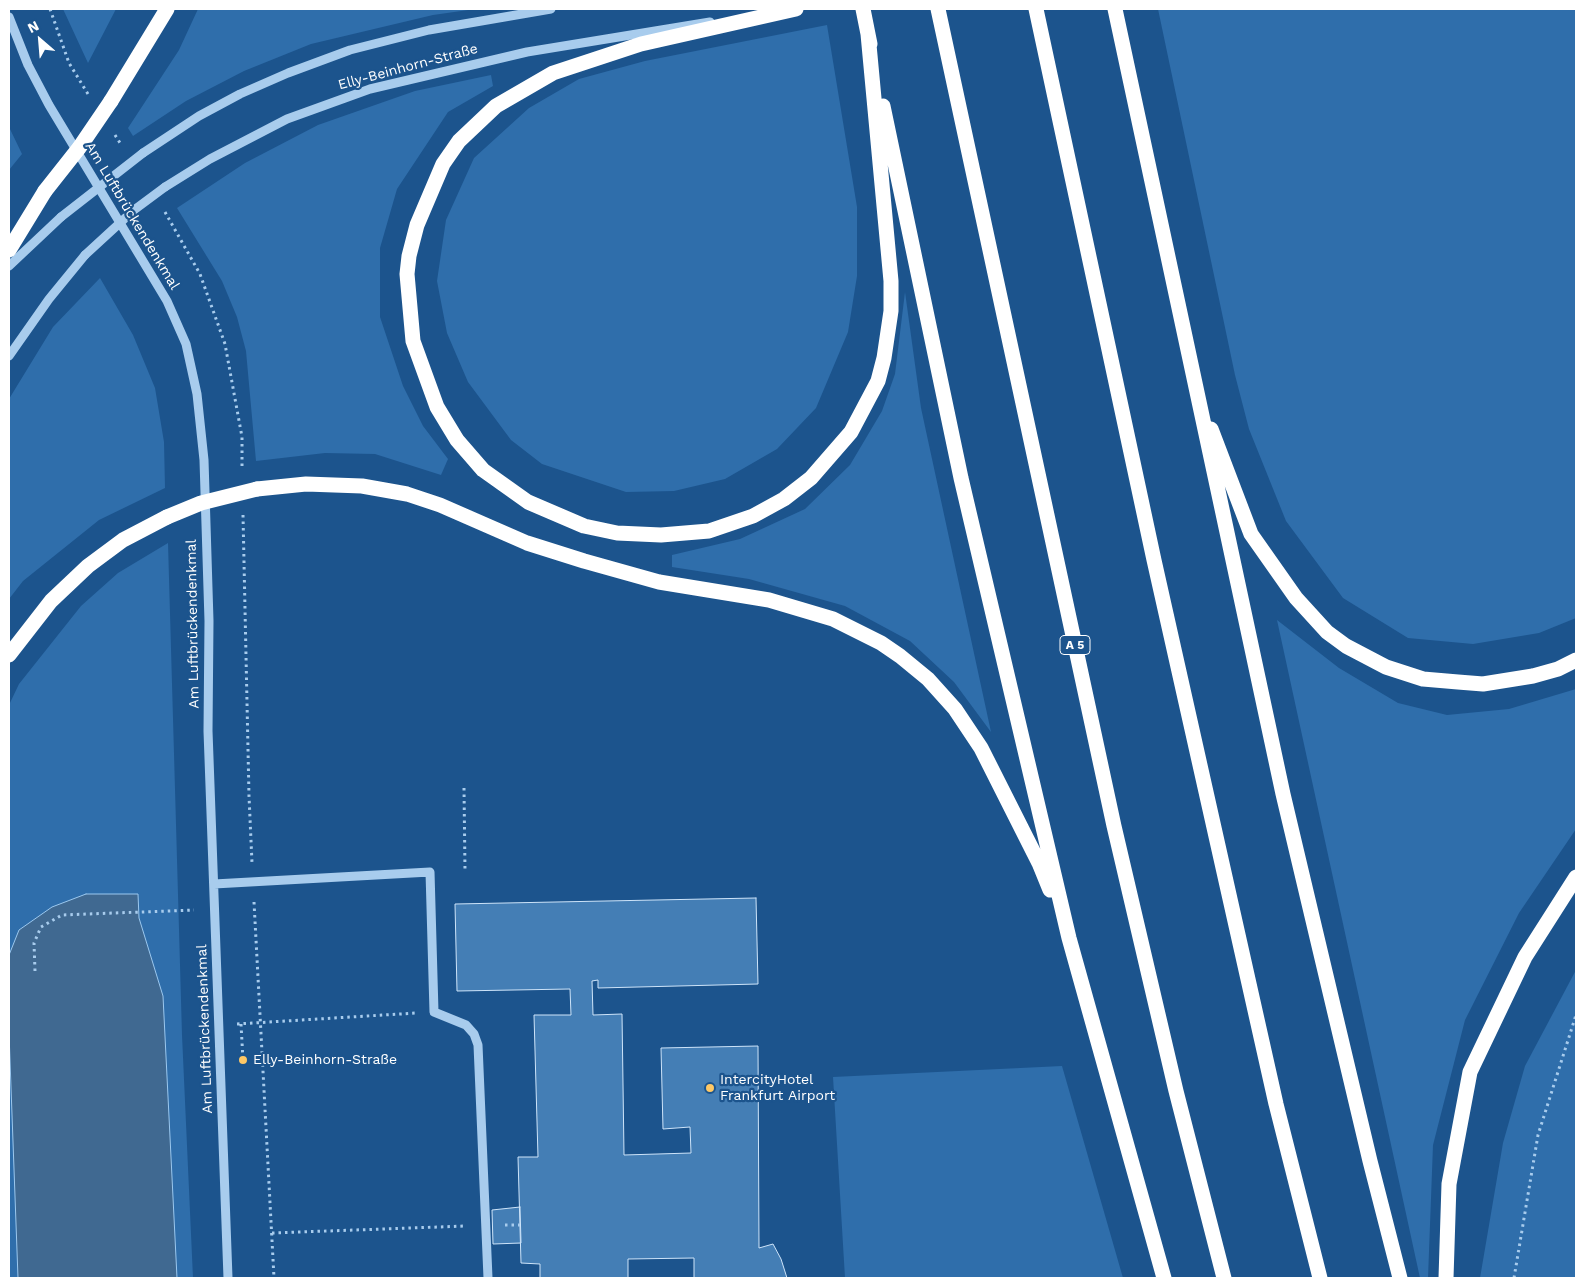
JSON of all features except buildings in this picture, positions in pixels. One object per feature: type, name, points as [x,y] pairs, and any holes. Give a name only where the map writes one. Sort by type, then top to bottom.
[{"type":"highway","points":[[9,250],[45,191],[80,148],[111,101],[166,9]]},
{"type":"highway","points":[[796,9],[641,44],[553,73],[496,106],[459,141],[443,164],[417,226],[409,256],[407,274],[413,341],[437,407],[457,440],[483,470],[528,502],[584,526],[617,533],[661,535],[709,531],[753,516],[784,499],[811,478],[851,432],[878,381],[884,358],[891,311],[891,281],[868,34]]},
{"type":"highway","points":[[863,9],[961,478],[1069,938],[1164,1278]]},
{"type":"highway","name":"A 5","points":[[938,9],[1114,826],[1176,1091],[1224,1278]]},
{"type":"highway","points":[[1036,9],[1154,560],[1276,1104],[1320,1278]]},
{"type":"highway","points":[[1115,9],[1192,378],[1283,794],[1370,1161],[1400,1278]]},
{"type":"highway","points":[[1192,378],[1251,534],[1296,598],[1327,632],[1366,658],[1423,679],[1483,684],[1532,676],[1558,669],[1576,660]]},
{"type":"highway","points":[[9,655],[51,601],[88,566],[123,540],[167,517],[201,503],[257,488],[306,484],[362,486],[407,494],[440,505],[527,543],[584,561],[659,582],[769,600],[792,606],[833,619],[881,643],[928,679],[967,724],[999,781],[1039,863],[1069,938]]},
{"type":"highway","points":[[1446,1278],[1448,1184],[1457,1128],[1470,1072],[1525,957],[1576,877]]},
{"type":"street","name":"Elly-Beinhorn-Straße","points":[[9,266],[61,217],[143,153],[199,116],[240,94],[288,73],[341,54],[429,30],[551,9]]},
{"type":"street","name":"Elly-Beinhorn-Straße","points":[[9,356],[49,299],[85,255],[128,215],[165,187],[210,159],[287,119],[370,89],[527,52],[787,9]]},
{"type":"street","name":"Am Luftbrückendenkmal","points":[[9,17],[28,64],[49,105],[167,301],[186,344],[197,394],[204,460],[209,621],[208,731],[228,1278]]},
{"type":"street","points":[[214,884],[430,872],[434,1012],[466,1025],[474,1034],[478,1045],[488,1278]]},
{"type":"path","points":[[464,788],[465,871]]},
{"type":"path","points":[[35,971],[34,943],[41,927],[62,915],[215,909]]},
{"type":"path","points":[[219,1025],[434,1012]]},
{"type":"path","points":[[1514,1278],[1538,1135],[1576,1015]]},
{"type":"path","points":[[242,1024],[243,1060]]},
{"type":"path","points":[[272,1233],[520,1225]]},
{"type":"shaded area","points":[[63,9],[116,9],[88,63]]},
{"type":"shaded area","points":[[198,9],[475,9],[433,15],[311,44],[244,71],[186,101],[133,136],[128,128],[179,50]]},
{"type":"shaded area","points":[[1158,9],[1576,9],[1576,618],[1539,633],[1473,644],[1408,638],[1343,598],[1286,521],[1249,429],[1235,375]]},
{"type":"shaded area","points":[[827,25],[857,207],[857,276],[848,332],[816,408],[777,449],[725,479],[674,491],[626,492],[542,464],[511,440],[468,382],[447,333],[437,281],[446,220],[474,158],[529,108],[579,79],[645,61]]},
{"type":"shaded area","points":[[491,75],[493,86],[448,112],[397,189],[380,248],[380,317],[403,386],[423,426],[448,459],[441,475],[375,454],[325,453],[256,461],[246,351],[237,317],[222,281],[177,208],[245,163],[318,125],[415,91]]},
{"type":"shaded area","points":[[9,127],[22,154],[9,170]]},
{"type":"shaded area","points":[[100,278],[133,335],[155,388],[164,442],[165,488],[99,520],[23,581],[9,599],[9,399],[53,327]]},
{"type":"shaded area","points":[[905,292],[921,408],[991,732],[954,682],[910,641],[845,606],[749,579],[672,567],[672,555],[740,539],[805,509],[850,465],[882,411],[895,374]]},
{"type":"shaded area","points":[[168,543],[182,1035],[193,1278],[9,1278],[9,705],[19,684],[81,606],[118,573]]},
{"type":"shaded area","points":[[1277,620],[1339,668],[1398,703],[1447,715],[1509,709],[1576,689],[1576,829],[1519,913],[1465,1020],[1433,1145],[1428,1278],[1420,1278]]},
{"type":"shaded area","points":[[86,894],[138,894],[139,918],[163,996],[177,1278],[18,1278],[9,1033],[9,955],[19,930],[52,907]]},
{"type":"shaded area","points":[[1576,970],[1576,1278],[1480,1278],[1503,1143],[1525,1066]]},
{"type":"shaded area","points":[[1062,1066],[1123,1278],[845,1278],[833,1077]]},
{"type":"place","name":"Elly-Beinhorn-Straße","points":[[243,1060]]},
{"type":"place","name":"IntercityHotel Frankfurt Airport","points":[[710,1088]]}]
